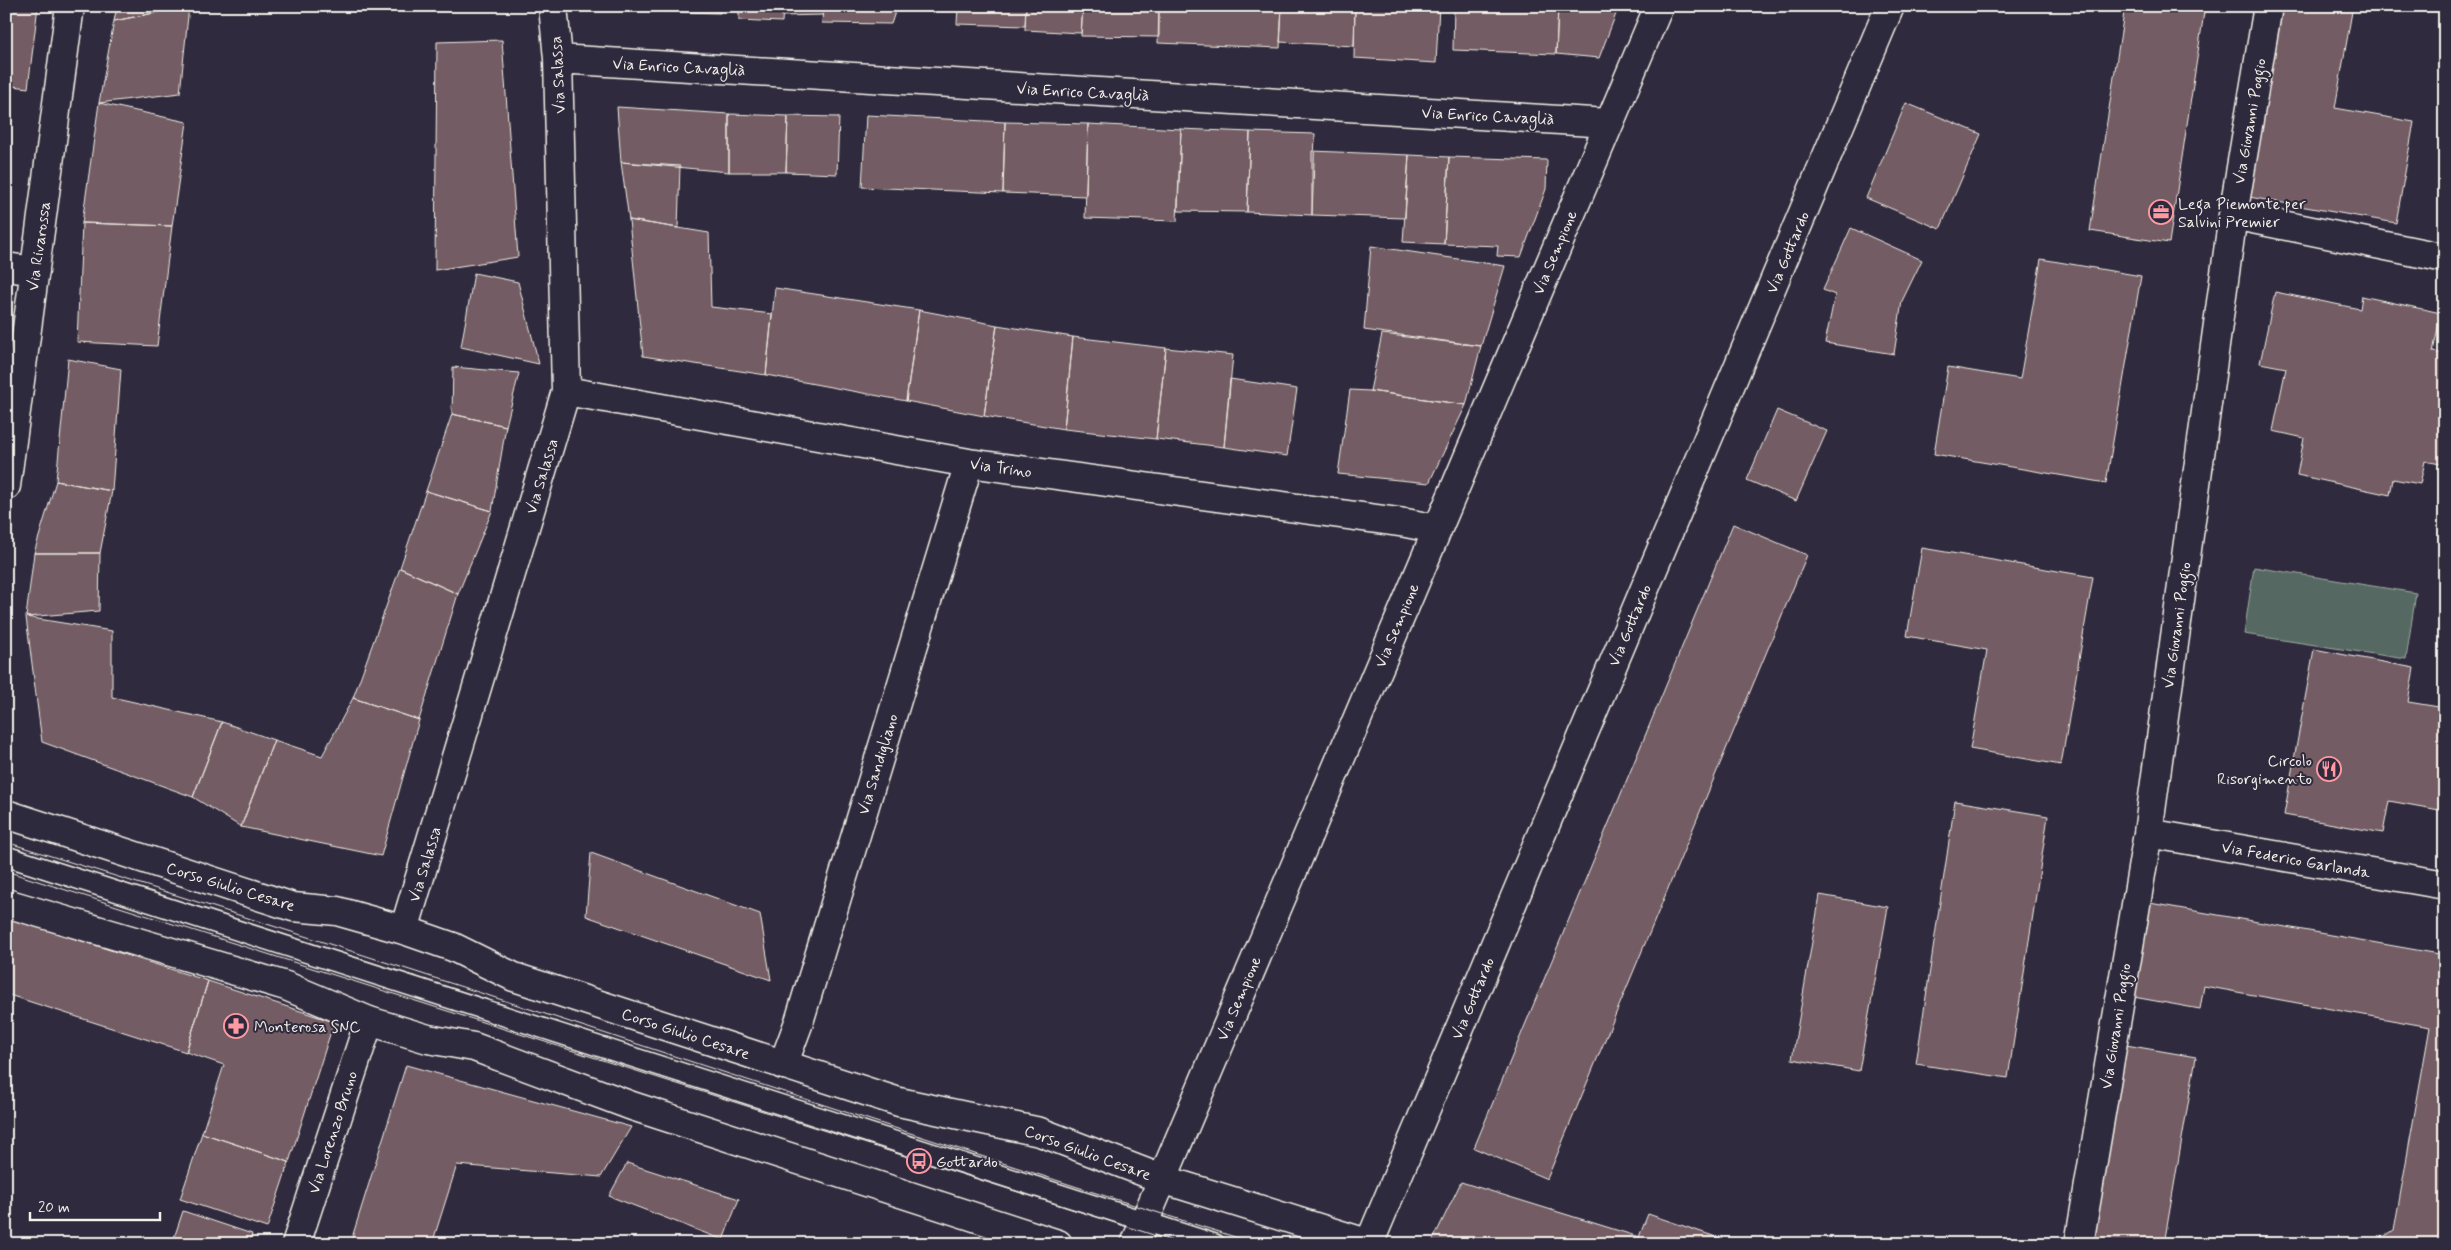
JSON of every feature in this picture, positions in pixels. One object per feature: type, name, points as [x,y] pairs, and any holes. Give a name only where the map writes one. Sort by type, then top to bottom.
[{"type":"street","name":"Via Rivarossa","points":[[6,486],[70,6]]},
{"type":"street","name":"Via Salassa","points":[[404,930],[566,391],[558,59],[553,6]]},
{"type":"street","name":"Via Sempione","points":[[1140,1232],[1659,6]]},
{"type":"street","name":"Via Gottardo","points":[[1369,1244],[1890,6]]},
{"type":"street","name":"Via Giovanni Poggio","points":[[2079,1244],[2148,833],[2233,215],[2268,6]]},
{"type":"street","name":"Via Enrico Cavaglià","points":[[558,59],[1609,123]]},
{"type":"street","points":[[2233,215],[2445,258]]},
{"type":"street","points":[[6,267],[35,271]]},
{"type":"street","name":"Via Trino","points":[[566,391],[969,463],[1406,523],[1437,529]]},
{"type":"street","name":"Via Sandigliano","points":[[783,1064],[799,1022],[969,463]]},
{"type":"street","name":"Corso Giulio Cesare","points":[[6,814],[292,907],[337,911],[404,930],[453,947],[514,977],[899,1102],[1034,1130],[1162,1179],[1369,1244]]},
{"type":"street","name":"Via Federico Garlanda","points":[[2148,833],[2445,885]]},
{"type":"street","points":[[6,903],[286,986],[369,1021],[428,1039],[474,1047],[651,1112],[1058,1244]]},
{"type":"street","name":"Via Lorenzo Bruno","points":[[296,1244],[369,1021]]},
{"type":"lane","points":[[6,856],[1140,1232],[1215,1244]]},
{"type":"green space","points":[[2254,567],[2416,593],[2406,659],[2244,634]]},
{"type":"building","points":[[6,6],[38,6],[28,88],[6,85]]},
{"type":"building","points":[[117,6],[189,6],[114,21]]},
{"type":"building","points":[[189,6],[180,93],[99,103],[114,21]]},
{"type":"building","points":[[611,6],[721,6],[720,13],[612,10]]},
{"type":"building","points":[[739,6],[783,6],[782,22],[739,20]]},
{"type":"building","points":[[783,6],[823,6],[823,15],[782,16]]},
{"type":"building","points":[[823,6],[897,6],[891,24],[822,23]]},
{"type":"building","points":[[899,6],[958,6],[898,10]]},
{"type":"building","points":[[958,6],[1026,6],[1025,26],[957,24]]},
{"type":"building","points":[[1026,6],[1083,6],[1081,33],[1025,30]]},
{"type":"building","points":[[1083,6],[1159,6],[1159,37],[1081,36]]},
{"type":"building","points":[[1159,6],[1282,6],[1280,48],[1158,43]]},
{"type":"building","points":[[1282,6],[1355,6],[1354,46],[1280,42]]},
{"type":"building","points":[[1355,6],[1439,6],[1436,63],[1354,58]]},
{"type":"building","points":[[1454,6],[1558,6],[1556,54],[1453,50]]},
{"type":"building","points":[[1558,6],[1619,6],[1599,58],[1556,54]]},
{"type":"building","points":[[2125,6],[2205,6],[2169,243],[2090,231]]},
{"type":"building","points":[[2283,6],[2353,6],[2335,108],[2414,122],[2396,223],[2249,197]]},
{"type":"building","points":[[502,40],[518,257],[435,270],[437,42]]},
{"type":"building","points":[[99,103],[187,122],[172,226],[82,223]]},
{"type":"building","points":[[1906,103],[1981,134],[1940,229],[1866,198]]},
{"type":"building","points":[[617,107],[729,114],[729,172],[621,162]]},
{"type":"building","points":[[729,114],[788,116],[786,172],[729,172]]},
{"type":"building","points":[[866,115],[1005,122],[1003,193],[862,187]]},
{"type":"building","points":[[788,116],[839,117],[837,174],[786,172]]},
{"type":"building","points":[[1005,122],[1088,124],[1086,196],[1003,193]]},
{"type":"building","points":[[1088,124],[1181,129],[1177,221],[1085,218]]},
{"type":"building","points":[[1181,129],[1250,132],[1247,212],[1178,211]]},
{"type":"building","points":[[1250,132],[1315,134],[1312,215],[1247,212]]},
{"type":"building","points":[[1312,151],[1409,155],[1405,218],[1312,215]]},
{"type":"building","points":[[1409,155],[1449,157],[1444,244],[1403,242]]},
{"type":"building","points":[[1449,157],[1547,160],[1546,189],[1521,257],[1497,256],[1498,246],[1444,244]]},
{"type":"building","points":[[621,162],[680,166],[678,228],[629,220]]},
{"type":"building","points":[[629,220],[709,233],[711,307],[772,314],[766,375],[643,356]]},
{"type":"building","points":[[82,223],[172,226],[157,346],[77,342]]},
{"type":"building","points":[[1851,228],[1922,260],[1902,301],[1894,354],[1825,343],[1835,295],[1823,290]]},
{"type":"building","points":[[1371,246],[1505,266],[1481,346],[1364,330]]},
{"type":"building","points":[[2041,259],[2141,276],[2106,483],[1934,454],[1948,367],[2020,379]]},
{"type":"building","points":[[474,273],[518,282],[539,364],[461,347]]},
{"type":"building","points":[[775,288],[919,310],[906,401],[766,375]]},
{"type":"building","points":[[2275,292],[2360,309],[2362,296],[2441,313],[2433,352],[2445,354],[2445,465],[2425,461],[2420,484],[2393,479],[2390,495],[2297,475],[2304,438],[2273,431],[2286,368],[2260,363]]},
{"type":"building","points":[[919,310],[997,325],[984,416],[906,401]]},
{"type":"building","points":[[997,325],[1073,337],[1064,429],[984,416]]},
{"type":"building","points":[[1382,334],[1481,346],[1466,405],[1370,391]]},
{"type":"building","points":[[1073,337],[1166,348],[1156,439],[1064,429]]},
{"type":"building","points":[[1166,348],[1233,355],[1224,447],[1156,439]]},
{"type":"building","points":[[68,359],[121,369],[112,491],[56,481]]},
{"type":"building","points":[[453,367],[519,373],[506,426],[452,414]]},
{"type":"building","points":[[1230,379],[1297,389],[1287,456],[1224,447]]},
{"type":"building","points":[[1350,390],[1370,391],[1466,405],[1429,483],[1338,474]]},
{"type":"building","points":[[1777,410],[1827,431],[1796,501],[1747,480]]},
{"type":"building","points":[[452,414],[506,426],[492,511],[426,491]]},
{"type":"building","points":[[56,481],[112,491],[100,553],[34,553]]},
{"type":"building","points":[[426,491],[492,511],[458,594],[400,568]]},
{"type":"building","points":[[1733,524],[1807,555],[1547,1179],[1474,1148]]},
{"type":"building","points":[[1922,548],[2093,577],[2061,765],[1970,749],[1987,650],[1907,636]]},
{"type":"building","points":[[34,553],[100,553],[99,611],[26,617]]},
{"type":"building","points":[[400,568],[458,594],[419,720],[353,698]]},
{"type":"building","points":[[26,617],[112,631],[112,697],[222,722],[193,797],[42,742]]},
{"type":"building","points":[[2314,649],[2414,668],[2408,702],[2445,708],[2445,811],[2389,801],[2383,833],[2284,815]]},
{"type":"building","points":[[353,698],[419,720],[381,856],[241,827],[274,740],[322,756]]},
{"type":"building","points":[[222,722],[274,740],[241,827],[193,797]]},
{"type":"building","points":[[1955,801],[2048,816],[2008,1078],[1916,1064]]},
{"type":"building","points":[[591,853],[760,914],[771,980],[586,916]]},
{"type":"building","points":[[1820,895],[1888,907],[1859,1071],[1792,1059]]},
{"type":"building","points":[[2144,902],[2445,955],[2445,1244],[2373,1244],[2394,1230],[2430,1027],[2204,986],[2200,1009],[2128,996]]},
{"type":"building","points":[[6,917],[208,981],[186,1052],[6,994]]},
{"type":"building","points":[[208,981],[334,1022],[289,1162],[202,1133],[224,1065],[186,1052]]},
{"type":"building","points":[[2126,1045],[2196,1057],[2164,1244],[2092,1244]]},
{"type":"building","points":[[406,1065],[631,1127],[601,1177],[457,1165],[432,1244],[350,1244]]},
{"type":"building","points":[[202,1133],[289,1162],[267,1228],[180,1199]]},
{"type":"building","points":[[627,1163],[739,1199],[723,1240],[609,1196]]},
{"type":"building","points":[[1461,1182],[1639,1237],[1648,1214],[1737,1244],[1443,1244],[1433,1240]]},
{"type":"building","points":[[183,1211],[252,1234],[249,1244],[172,1244]]},
{"type":"tram line","points":[[6,842],[319,941],[1257,1244]]},
{"type":"tram line","points":[[6,871],[1182,1244]]},
{"type":"place","name":"Lega Piemonte per Salvini Premier","points":[[2161,212]]},
{"type":"place","name":"Circolo Risorgimento","points":[[2329,769]]},
{"type":"place","name":"Monterosa SNC","points":[[236,1026]]},
{"type":"place","name":"Gottardo","points":[[919,1161]]}]
